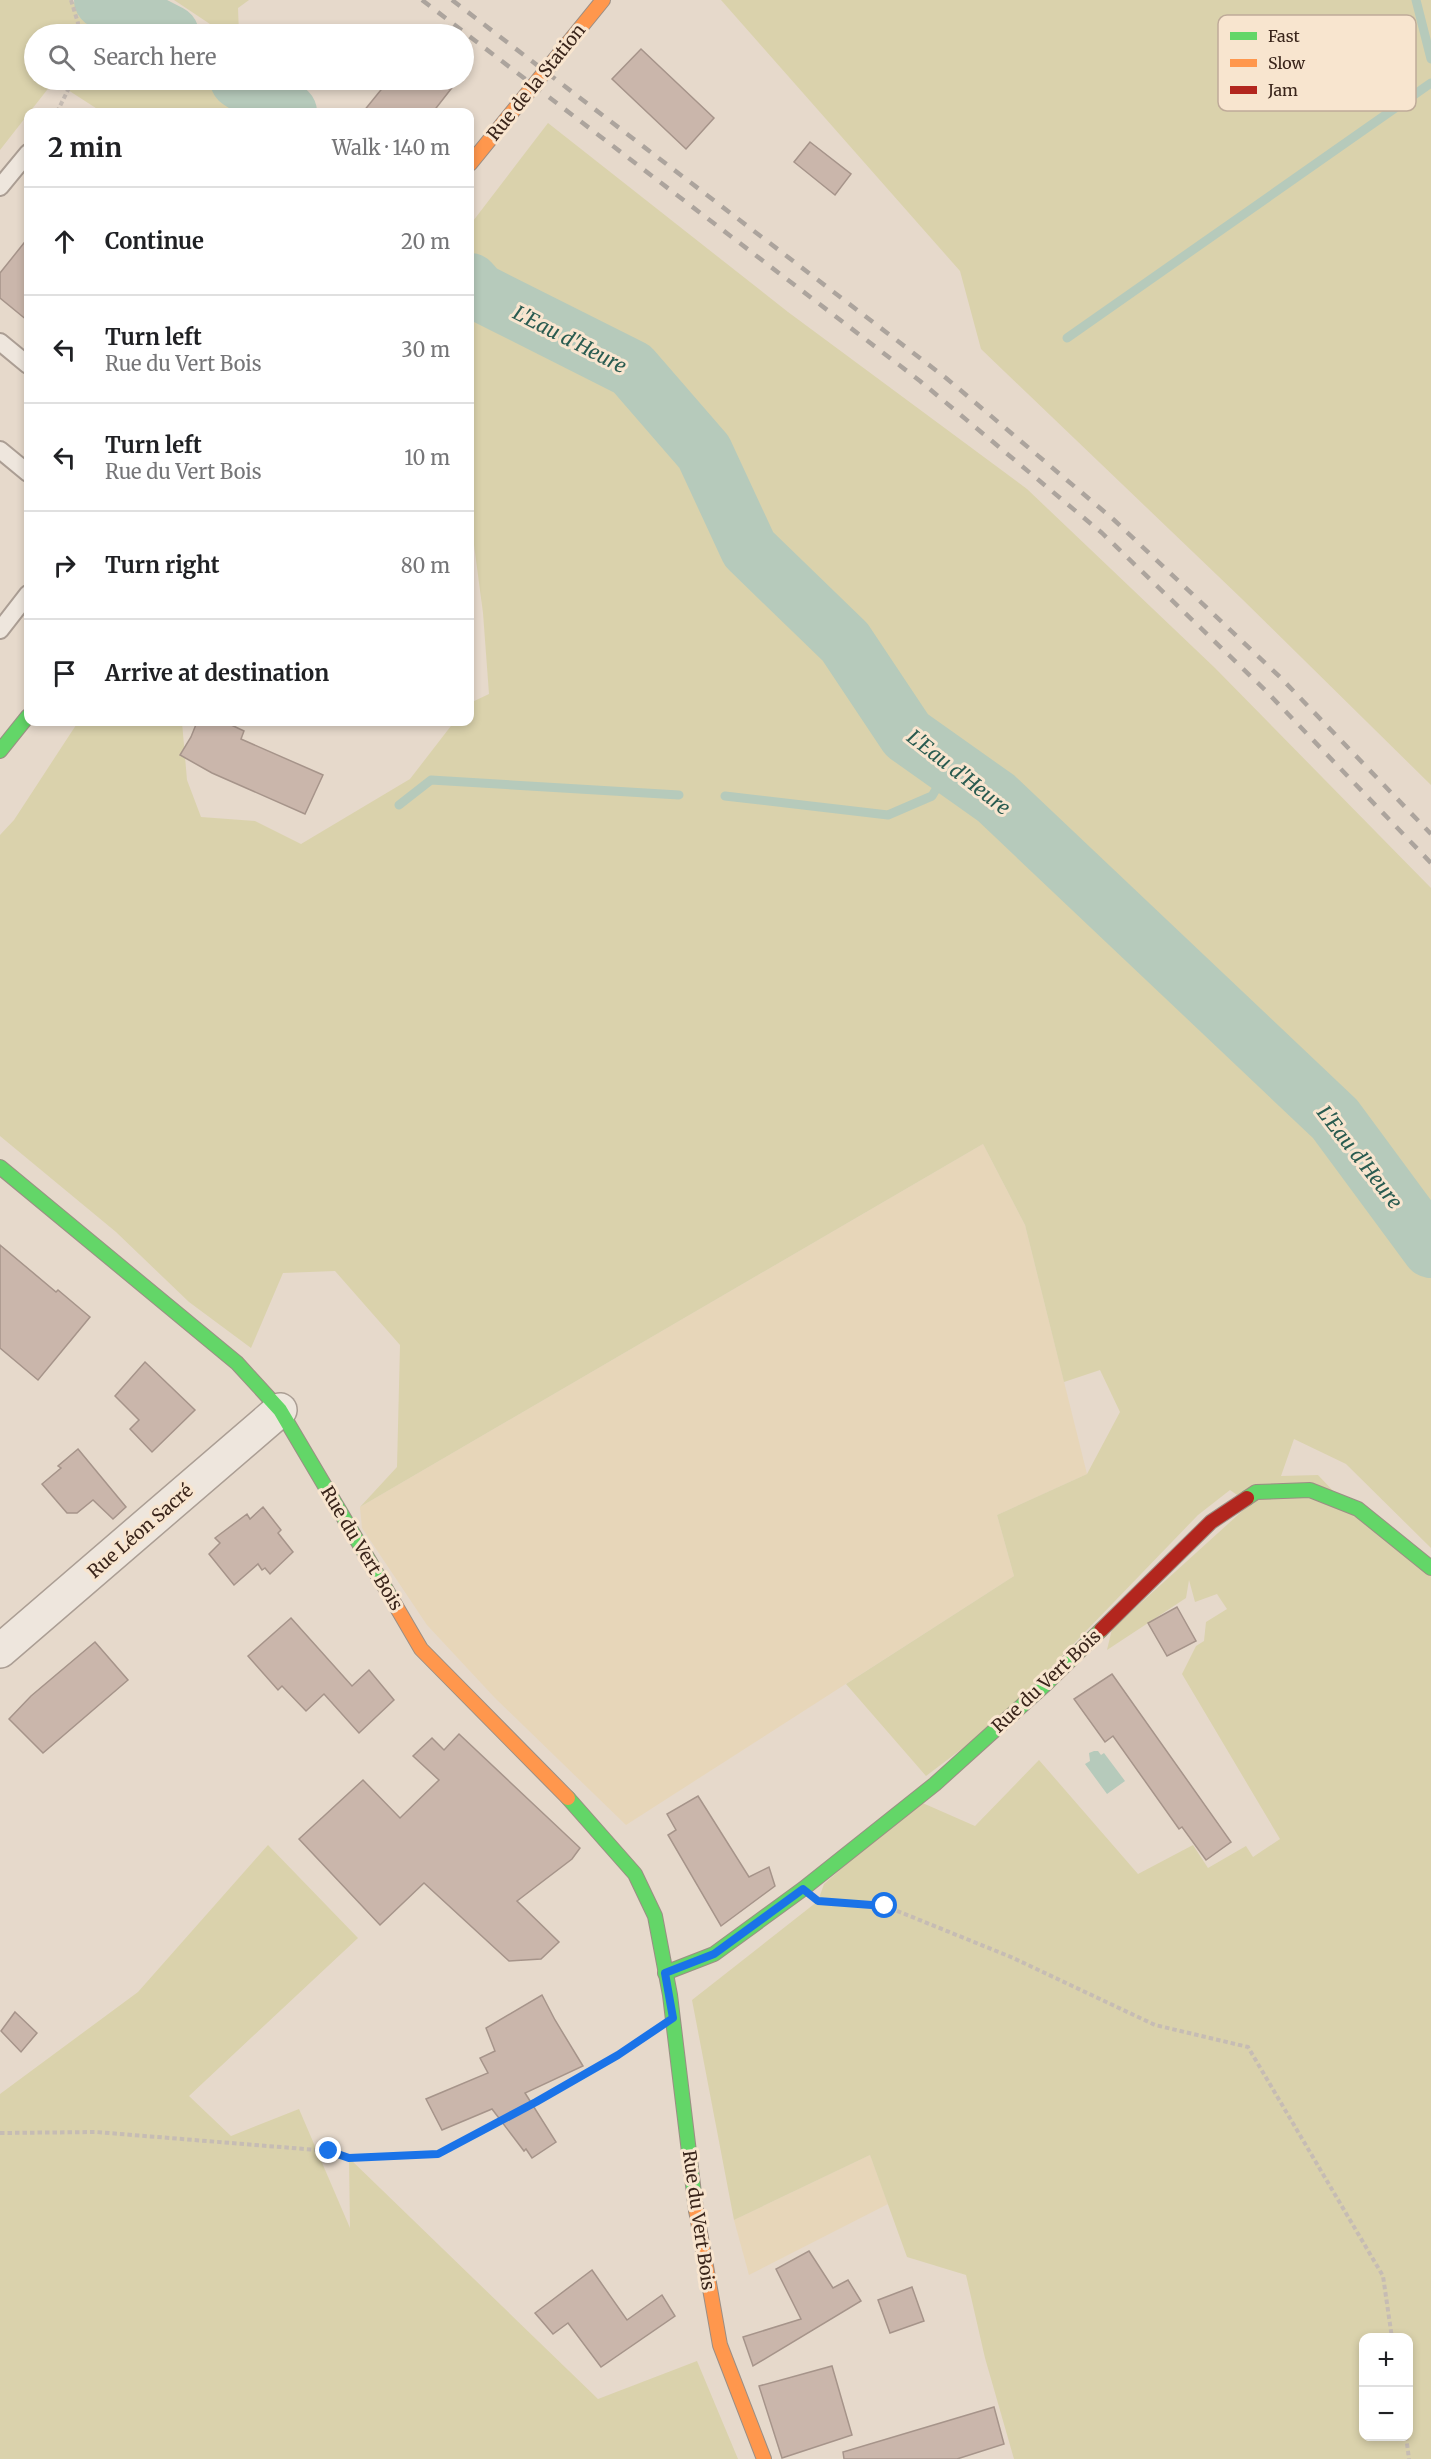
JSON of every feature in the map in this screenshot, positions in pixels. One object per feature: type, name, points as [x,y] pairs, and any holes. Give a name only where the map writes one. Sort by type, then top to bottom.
[{"type":"street","name":"Rue de la Station","points":[[474,159],[603,0]]},
{"type":"street","points":[[0,751],[24,721]]},
{"type":"street","name":"Rue du Vert Bois","points":[[0,1167],[237,1363],[280,1410],[421,1649],[585,1815],[635,1874],[655,1916],[673,2018],[698,2226],[720,2345],[764,2459]]},
{"type":"street","name":"Rue Léon Sacré","points":[[0,1651],[280,1410]]},
{"type":"street","name":"Rue du Vert Bois","points":[[665,1973],[714,1954],[803,1889],[934,1784],[1047,1683],[1211,1522],[1256,1492],[1310,1490],[1358,1509],[1431,1568]]},
{"type":"lane","points":[[0,187],[24,158]]},
{"type":"lane","points":[[0,342],[24,363]]},
{"type":"lane","points":[[0,450],[24,470]]},
{"type":"lane","points":[[0,630],[24,599]]},
{"type":"path","points":[[71,0],[78,24]]},
{"type":"path","points":[[59,108],[68,90]]},
{"type":"path","points":[[803,1889],[818,1901],[885,1906],[1011,1957],[1155,2025],[1248,2047],[1383,2276],[1391,2333]]},
{"type":"path","points":[[0,2133],[96,2132],[329,2151],[349,2158],[438,2154],[608,2061],[673,2018]]},
{"type":"path","points":[[1407,2441],[1409,2459]]},
{"type":"shaded area","points":[[0,0],[69,0],[124,24],[24,24],[24,90],[47,90],[33,108],[24,108],[24,119],[0,150]]},
{"type":"shaded area","points":[[174,0],[249,0],[238,8],[239,24],[210,24]]},
{"type":"shaded area","points":[[721,0],[1431,0],[1431,785],[1241,598],[981,349],[960,271]]},
{"type":"shaded area","points":[[68,90],[240,90],[259,108],[96,108]]},
{"type":"shaded area","points":[[548,123],[788,312],[1027,489],[1215,668],[1431,888],[1431,1548],[1346,1464],[1294,1439],[1281,1476],[1318,1475],[1355,1514],[1431,1575],[1431,2459],[1014,2459],[985,2358],[966,2275],[907,2257],[870,2155],[734,2220],[692,2000],[818,1901],[824,1884],[918,1801],[975,1826],[1039,1760],[1138,1874],[1193,1845],[1208,1868],[1246,1846],[1253,1857],[1280,1839],[1182,1674],[1196,1646],[1204,1641],[1206,1622],[1227,1609],[1217,1594],[1195,1602],[1189,1580],[1186,1598],[1107,1650],[1112,1629],[1250,1504],[1230,1490],[1198,1515],[1000,1720],[926,1776],[846,1684],[1014,1576],[997,1515],[1087,1474],[1120,1412],[1100,1370],[1064,1382],[1025,1225],[983,1144],[360,1507],[397,1467],[400,1345],[335,1271],[283,1273],[251,1348],[189,1302],[116,1232],[0,1136],[0,835],[14,820],[75,726],[182,726],[187,780],[201,817],[255,821],[301,844],[410,779],[451,726],[474,726],[474,701],[489,694],[483,613],[474,545],[474,220]]},
{"type":"shaded area","points":[[983,1144],[1025,1225],[1087,1474],[997,1515],[1014,1576],[626,1825],[495,1698],[427,1625],[362,1528],[360,1507]]},
{"type":"shaded area","points":[[1098,1751],[1101,1755],[1104,1753],[1125,1781],[1107,1794],[1085,1764],[1090,1761],[1089,1753]]},
{"type":"shaded area","points":[[268,1845],[358,1938],[189,2096],[231,2136],[299,2109],[350,2228],[349,2158],[598,2399],[697,2361],[738,2459],[0,2459],[0,2094],[138,1992]]},
{"type":"shaded area","points":[[870,2155],[888,2204],[749,2275],[734,2220]]},
{"type":"building","points":[[641,49],[714,118],[686,149],[612,79]]},
{"type":"building","points":[[381,90],[450,90],[436,108],[366,108]]},
{"type":"building","points":[[810,142],[851,174],[835,195],[794,162]]},
{"type":"building","points":[[24,243],[24,318],[0,298],[0,273]]},
{"type":"building","points":[[195,726],[233,726],[244,731],[241,739],[323,775],[305,814],[212,773],[180,755]]},
{"type":"building","points":[[0,1245],[90,1317],[38,1380],[0,1348]]},
{"type":"building","points":[[145,1362],[195,1410],[152,1452],[130,1429],[139,1420],[115,1396]]},
{"type":"building","points":[[78,1449],[126,1507],[113,1519],[93,1500],[77,1513],[67,1513],[42,1484]]},
{"type":"building","points":[[263,1507],[281,1530],[278,1533],[293,1552],[270,1574],[265,1568],[262,1570],[258,1564],[234,1585],[209,1554],[220,1543],[215,1538],[247,1514],[250,1519]]},
{"type":"building","points":[[1177,1607],[1196,1641],[1167,1656],[1148,1623]]},
{"type":"building","points":[[291,1618],[352,1686],[369,1670],[394,1700],[359,1733],[324,1694],[306,1711],[282,1686],[278,1690],[248,1656]]},
{"type":"building","points":[[95,1642],[128,1680],[43,1753],[9,1719],[31,1696]]},
{"type":"building","points":[[1112,1674],[1231,1842],[1206,1860],[1182,1827],[1179,1829],[1113,1736],[1105,1742],[1074,1699]]},
{"type":"building","points":[[459,1734],[580,1848],[572,1859],[517,1901],[559,1942],[541,1959],[509,1961],[424,1883],[380,1925],[299,1839],[363,1780],[400,1818],[439,1780],[413,1756],[432,1738],[444,1750]]},
{"type":"building","points":[[698,1796],[749,1877],[769,1867],[775,1886],[721,1926],[668,1835],[676,1830],[667,1814]]},
{"type":"building","points":[[542,1995],[583,2066],[525,2093],[556,2142],[532,2158],[492,2109],[442,2130],[426,2099],[488,2073],[480,2058],[495,2051],[486,2028]]},
{"type":"building","points":[[15,2012],[37,2033],[21,2052],[1,2031]]},
{"type":"building","points":[[809,2251],[833,2288],[848,2280],[861,2301],[753,2366],[743,2337],[801,2319],[776,2269]]},
{"type":"building","points":[[592,2270],[627,2320],[662,2295],[675,2316],[601,2367],[568,2323],[553,2334],[535,2313]]},
{"type":"building","points":[[912,2287],[924,2321],[890,2333],[878,2300]]},
{"type":"building","points":[[832,2366],[852,2435],[782,2458],[759,2386]]},
{"type":"building","points":[[994,2407],[1004,2444],[957,2459],[844,2459],[843,2452]]},
{"type":"waterway","name":"L'Eau d'Heure","points":[[103,0],[150,24]]},
{"type":"waterway","points":[[1416,0],[1431,59]]},
{"type":"waterway","points":[[1416,94],[1431,83]]},
{"type":"waterway","name":"L'Eau d'Heure","points":[[254,90],[282,108]]},
{"type":"waterway","points":[[1067,338],[1391,111]]},
{"type":"waterway","name":"L'Eau d'Heure","points":[[474,286],[479,292],[632,369],[704,452],[749,549],[845,642],[907,735],[996,798],[1335,1119],[1431,1249]]},
{"type":"waterway","points":[[725,796],[888,815],[932,796],[950,766]]},
{"type":"waterway","points":[[399,805],[431,780],[679,795]]},
{"type":"railway","points":[[422,0],[453,24]]},
{"type":"railway","points":[[452,0],[946,378],[1113,519],[1280,677],[1431,834]]},
{"type":"railway","points":[[474,40],[920,381],[1102,533],[1265,690],[1431,863]]},
{"type":"traffic: fast","points":[[0,751],[24,721]]},
{"type":"traffic: fast","points":[[0,1167],[237,1363],[280,1410],[393,1601]]},
{"type":"traffic: fast","points":[[1247,1498],[1256,1492],[1310,1490],[1358,1509],[1431,1568]]},
{"type":"traffic: fast","points":[[665,1973],[714,1954],[803,1889],[935,1784],[1047,1683],[1101,1630]]},
{"type":"traffic: fast","points":[[568,1798],[635,1874],[655,1916],[670,1995],[696,2210]]},
{"type":"traffic: slow","points":[[474,159],[603,0]]},
{"type":"traffic: slow","points":[[393,1601],[421,1649],[568,1798]]},
{"type":"traffic: slow","points":[[696,2210],[720,2345],[764,2459]]},
{"type":"traffic: jam","points":[[1101,1630],[1211,1522],[1247,1498]]},
{"type":"route","points":[[329,2151],[349,2158],[438,2154],[536,2102],[618,2055],[673,2018],[665,1973],[714,1954],[803,1889],[818,1901],[885,1906]]}]
